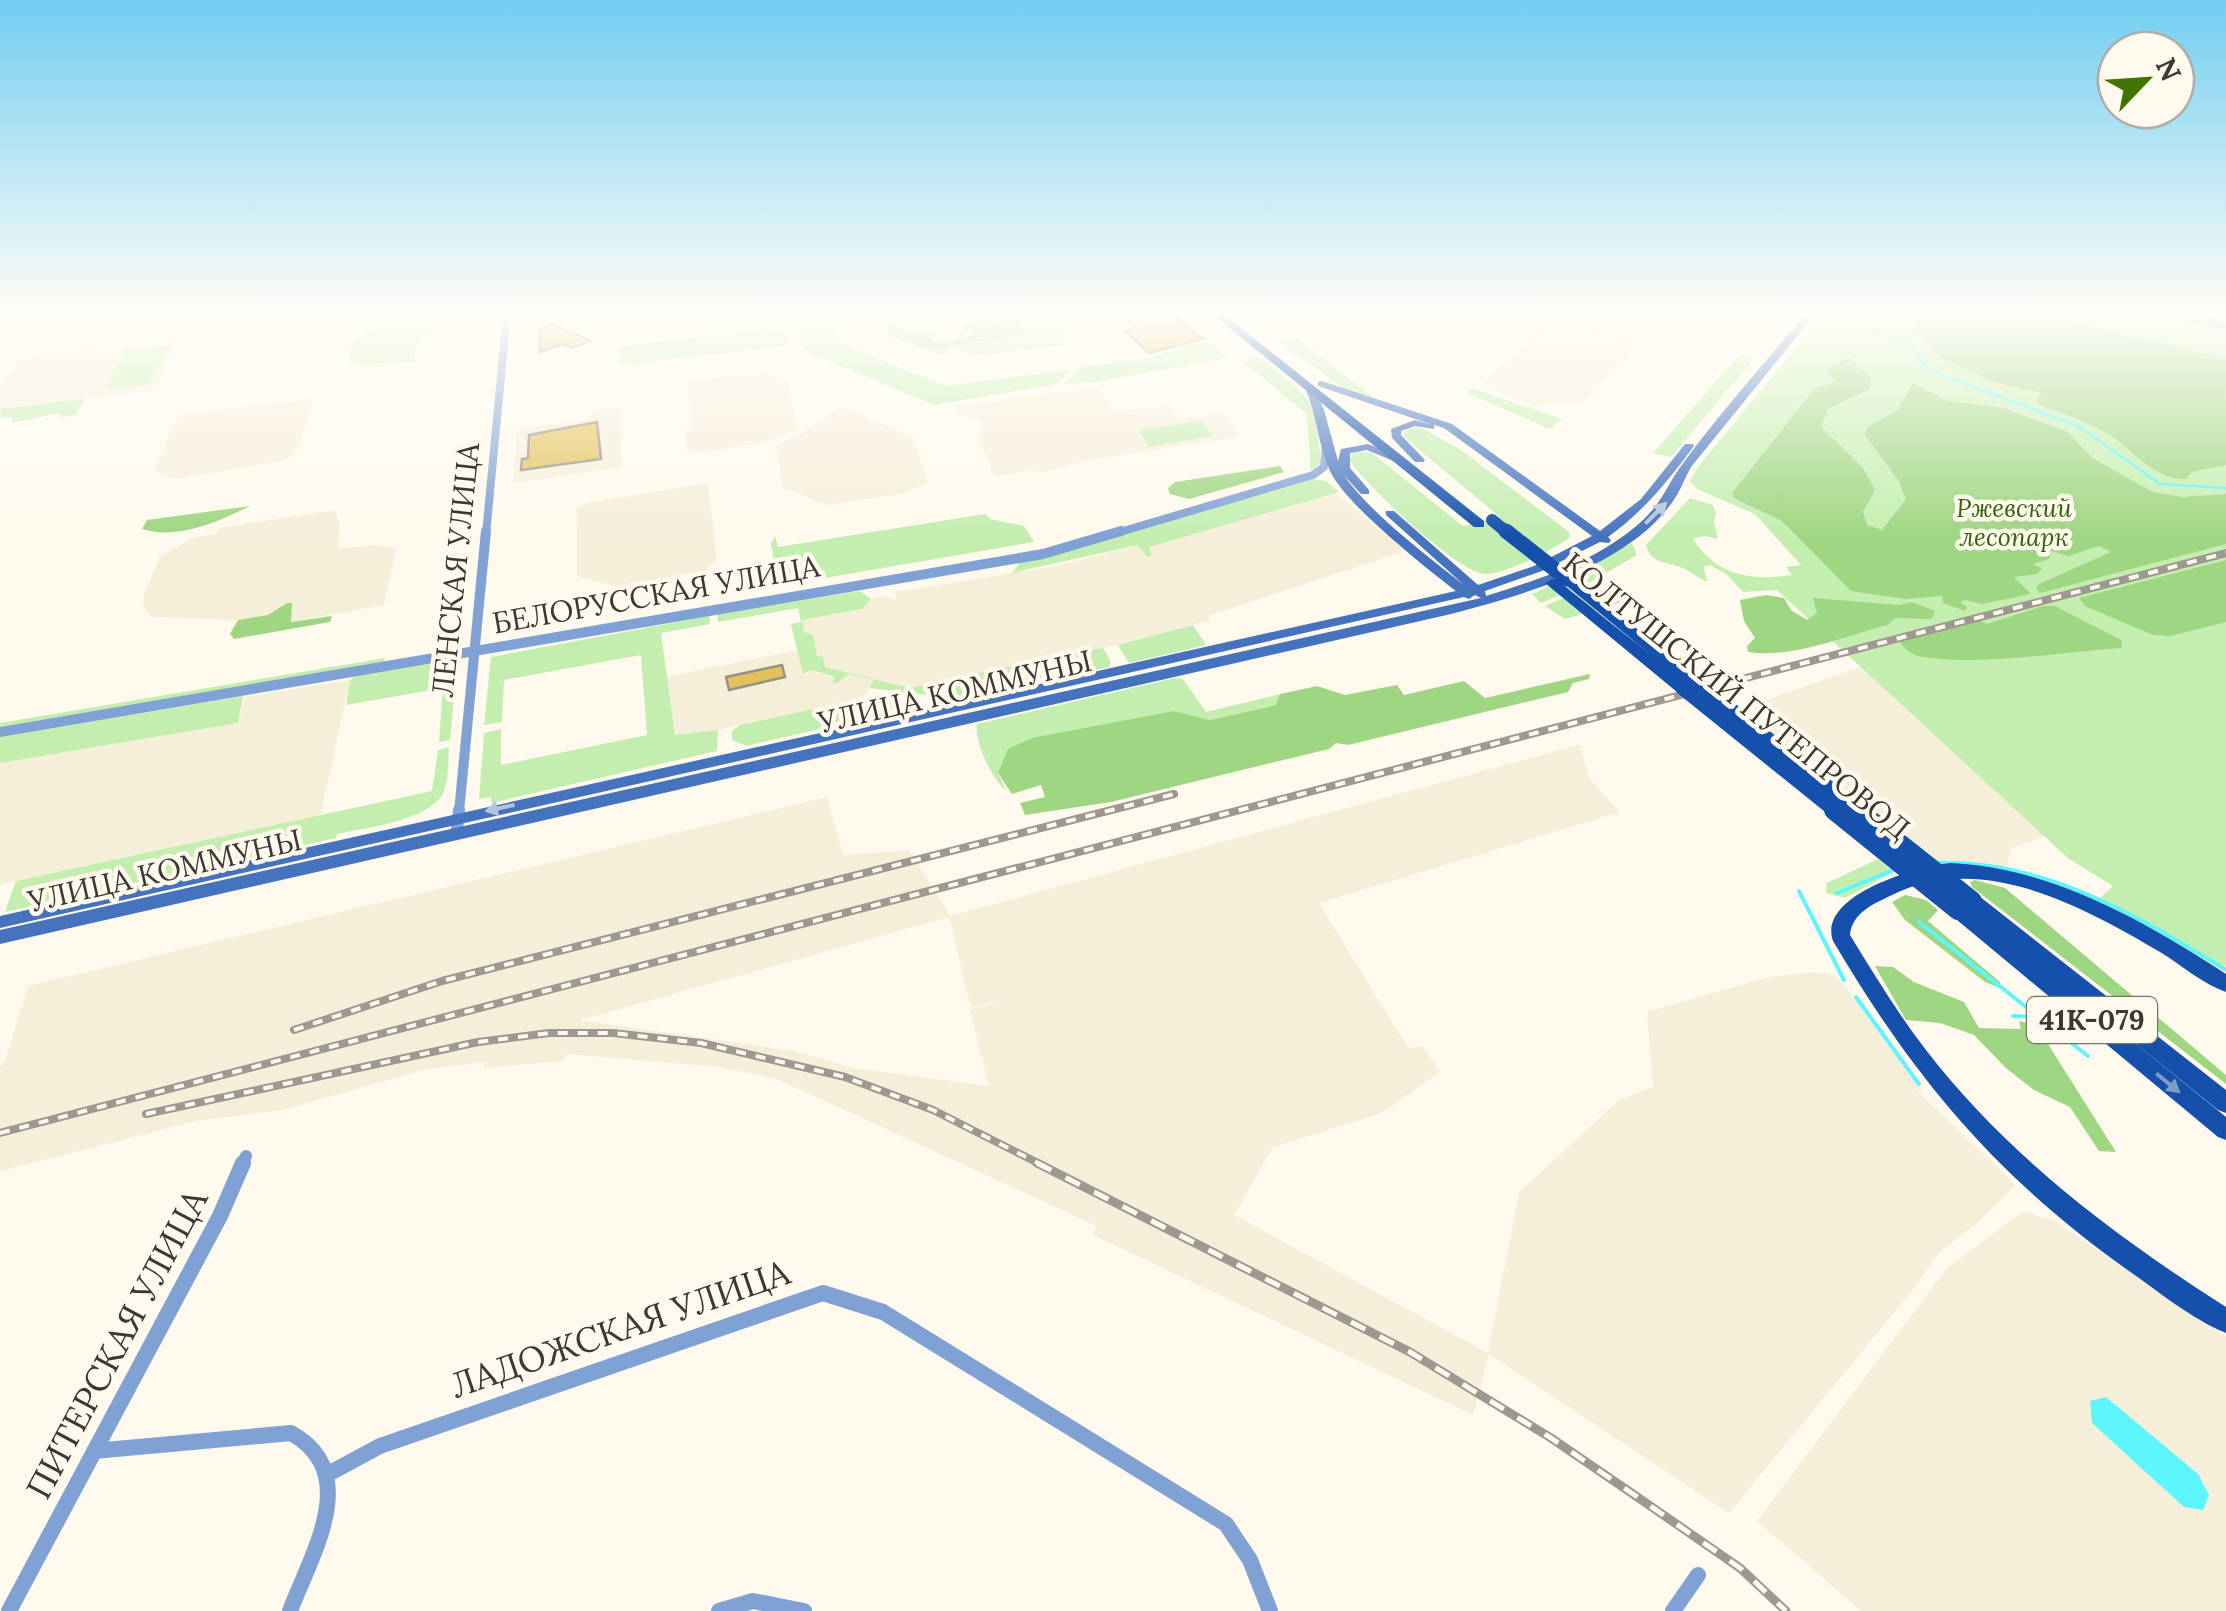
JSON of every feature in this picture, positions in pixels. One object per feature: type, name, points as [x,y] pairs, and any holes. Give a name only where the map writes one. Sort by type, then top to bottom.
[{"type":"main road","points":[[1316,388],[1326,442],[1340,481],[1476,594]]},
{"type":"main road","name":"КОЛТУШСКИЙ ПУТЕПРОВОД","points":[[1319,388],[1965,906]]},
{"type":"main road","points":[[1323,388],[1448,426],[1596,539]]},
{"type":"main road","name":"УЛИЦА КОММУНЫ","points":[[1476,594],[1540,568],[1596,539],[1629,516],[1657,488],[1739,388]]},
{"type":"main road","name":"УЛИЦА КОММУНЫ","points":[[0,937],[457,826],[1553,578],[1645,524],[1670,500],[1686,466],[1749,388]]},
{"type":"main road","points":[[1413,462],[1396,436],[1400,426],[1424,424],[1452,438],[1611,546]]},
{"type":"main road","points":[[1413,462],[1368,447],[1351,448],[1342,455],[1345,468],[1364,491],[1476,594]]},
{"type":"main road","name":"УЛИЦА КОММУНЫ","points":[[0,922],[457,826]]},
{"type":"main road","points":[[2226,984],[2150,937],[2075,900],[1978,872],[1951,870],[1891,886],[1855,906],[1840,926],[1840,936],[1881,1007],[1934,1080],[1986,1139],[2041,1191],[2178,1292],[2226,1321]]},
{"type":"main road","name":"41К-079","points":[[1965,906],[2226,1103]]},
{"type":"main road","name":"41К-079","points":[[1965,906],[2226,1130]]},
{"type":"street","name":"ЛЕНСКАЯ УЛИЦА","points":[[457,826],[499,388]]},
{"type":"street","points":[[1313,475],[1324,467],[1326,442]]},
{"type":"street","name":"БЕЛОРУССКАЯ УЛИЦА","points":[[0,732],[1043,554],[1313,475],[1340,481]]},
{"type":"street","name":"ПИТЕРСКАЯ УЛИЦА","points":[[9,1611],[220,1216],[246,1156]]},
{"type":"street","name":"ЛАДОЖСКАЯ УЛИЦА","points":[[328,1474],[380,1446],[823,1293],[883,1312],[1226,1524],[1250,1560],[1270,1611]]},
{"type":"street","points":[[94,1451],[291,1434],[307,1440],[332,1488],[330,1504],[290,1611]]},
{"type":"street","points":[[1673,1611],[1698,1575]]},
{"type":"street","points":[[719,1611],[753,1601],[804,1611]]},
{"type":"shaded area","points":[[0,388],[157,388],[156,390],[0,409]]},
{"type":"shaded area","points":[[689,388],[788,388],[797,429],[761,443],[702,452],[687,450],[685,431],[692,430]]},
{"type":"shaded area","points":[[1099,388],[1116,411],[1171,406],[1181,419],[1224,413],[1239,437],[1083,461],[1040,473],[1034,470],[994,476],[978,436],[984,430],[980,420],[954,414],[958,406]]},
{"type":"shaded area","points":[[1488,388],[1599,388],[1586,401],[1532,406]]},
{"type":"shaded area","points":[[314,398],[296,453],[282,461],[173,479],[155,470],[178,415]]},
{"type":"shaded area","points":[[620,407],[622,467],[513,483],[517,429],[590,419],[591,411]]},
{"type":"shaded area","points":[[839,409],[850,409],[913,438],[928,482],[900,494],[827,505],[783,488],[775,445],[801,434]]},
{"type":"shaded area","points":[[708,483],[717,560],[704,571],[614,586],[577,576],[577,509],[586,503]]},
{"type":"shaded area","points":[[1333,491],[1405,551],[1208,616],[1211,620],[1118,645],[910,688],[876,680],[863,698],[718,730],[676,735],[666,677],[797,650],[805,676],[811,670],[836,678],[849,673],[824,667],[817,656],[813,635],[804,632],[802,620],[862,609],[871,599],[884,596],[897,600],[895,592],[1055,566],[1139,545],[1152,555],[1149,547]]},
{"type":"shaded area","points":[[335,510],[340,524],[338,549],[374,545],[396,548],[384,605],[290,622],[292,604],[287,603],[268,615],[238,620],[152,617],[144,607],[143,597],[160,557],[195,537],[216,534],[219,528]]},
{"type":"shaded area","points":[[1860,667],[2045,836],[2012,848],[2006,868],[1944,860],[1910,865],[1745,724],[1757,703]]},
{"type":"shaded area","points":[[350,680],[320,817],[0,884],[0,763],[238,723],[245,697]]},
{"type":"shaded area","points":[[1579,745],[1591,781],[1620,812],[1319,903],[1408,1048],[1423,1046],[1440,1072],[1380,1114],[1273,1147],[1234,1215],[1488,1353],[1519,1192],[1619,1100],[1653,1087],[1647,1012],[1769,977],[1814,972],[1832,975],[1842,982],[1921,1089],[1918,1092],[2016,1185],[1975,1225],[1939,1252],[1916,1286],[1729,1513],[1489,1354],[1473,1415],[1093,1235],[1097,1226],[777,1079],[719,1067],[567,1054],[564,1061],[483,1068],[486,1062],[426,1069],[283,1110],[196,1121],[0,1171],[0,1066],[5,1061],[28,986],[827,797],[843,855],[909,850],[950,916]],"holes":[[[949,917],[971,1008],[1012,997],[970,1010],[989,1086],[853,1068],[794,1051],[580,1020]]]},
{"type":"shaded area","points":[[2024,1211],[2054,1221],[2226,1336],[2226,1611],[1861,1611],[1757,1521],[1947,1268]]},
{"type":"green space","points":[[894,388],[1033,388],[934,405]]},
{"type":"green space","points":[[1275,388],[1297,388],[1312,410],[1321,462],[1311,471],[1307,414]]},
{"type":"green space","points":[[1344,388],[1361,388],[1374,398],[1453,424]]},
{"type":"green space","points":[[1473,388],[1562,419],[1550,429],[1467,393]]},
{"type":"green space","points":[[1710,388],[1729,388],[1671,457],[1653,453]]},
{"type":"green space","name":"Ржевский лесопарк","points":[[1763,388],[2226,388],[2226,964],[2222,969],[2097,901],[2113,886],[2069,859],[1777,590],[1743,592],[1726,574],[1710,565],[1704,567],[1707,582],[1651,555],[1646,545],[1690,498],[1713,505],[1718,539],[1693,539],[1724,568],[1749,576],[1777,577],[1792,575],[1786,567],[1801,565],[1755,514],[1697,489],[1690,482],[1697,468]]},
{"type":"green space","points":[[1815,388],[1870,388],[1828,409],[1821,427],[1863,468],[1875,490],[1863,512],[1867,525],[1882,530],[1906,499],[1898,480],[1865,435],[1867,427],[1897,411],[1910,388],[1923,388],[1947,401],[2003,408],[2068,432],[2092,458],[2153,492],[2182,497],[2226,494],[2226,544],[2040,593],[2036,589],[2039,584],[2111,552],[2099,546],[2069,556],[2051,551],[2049,559],[2033,564],[2042,569],[2037,574],[2014,577],[2031,594],[1982,604],[1965,600],[1960,602],[1967,607],[1965,611],[1943,603],[1942,596],[1905,599],[1851,591],[1782,521],[1734,498],[1732,493]]},
{"type":"green space","points":[[2021,388],[2226,388],[2226,465],[2192,472],[2187,479],[2162,474],[2101,430],[2042,406],[2036,401],[2042,393]]},
{"type":"green space","points":[[85,399],[76,415],[62,417],[59,413],[12,423],[12,417],[2,418],[0,409]]},
{"type":"green space","points":[[1202,421],[1212,436],[1149,447],[1139,430]]},
{"type":"green space","points":[[1422,428],[1461,450],[1569,532],[1570,537],[1529,560],[1485,574],[1472,570],[1434,544],[1349,460],[1355,451],[1372,453],[1463,526],[1500,517],[1404,437],[1406,429]]},
{"type":"green space","points":[[1280,466],[1284,472],[1189,499],[1170,494],[1168,488],[1175,482]]},
{"type":"green space","points":[[1314,479],[1326,481],[1339,492],[1149,547],[1152,556],[1147,557],[1138,545],[1012,573],[1021,562]]},
{"type":"green space","points":[[250,506],[183,531],[142,529],[147,520]]},
{"type":"green space","points":[[985,514],[990,519],[1024,526],[1034,542],[784,585],[777,583],[771,544],[775,536],[778,547]]},
{"type":"green space","points":[[1632,543],[1637,555],[1587,584],[1541,603],[1532,594],[1576,575]]},
{"type":"green space","points":[[2226,560],[2226,622],[2170,636],[2153,635],[2085,606],[2079,598]]},
{"type":"green space","points":[[1612,576],[1625,598],[1622,602],[1565,619],[1545,606]]},
{"type":"green space","points":[[860,591],[871,599],[862,609],[802,620],[804,632],[813,635],[817,656],[823,657],[825,667],[910,688],[1036,661],[1042,678],[963,699],[869,688],[874,680],[849,674],[836,684],[832,683],[835,677],[812,670],[803,674],[791,624],[801,622],[798,608],[718,622],[717,614]]},
{"type":"green space","points":[[1766,595],[1784,598],[1791,610],[1807,620],[1817,613],[1813,598],[1900,605],[1912,602],[1935,611],[1932,619],[1896,618],[1887,625],[1800,649],[1748,652],[1747,646],[1755,638],[1744,621],[1740,600]]},
{"type":"green space","points":[[292,603],[291,622],[332,616],[330,622],[234,639],[230,634],[238,620],[268,615]]},
{"type":"green space","points":[[2043,606],[2055,606],[2121,640],[2122,648],[1997,659],[1947,659],[1916,655],[1898,640],[1979,620],[1987,624]]},
{"type":"green space","points":[[709,616],[710,624],[661,633],[675,735],[718,730],[717,751],[491,803],[491,797],[479,799],[484,733],[501,729],[501,765],[647,735],[641,655],[504,680],[502,722],[484,725],[491,657]]},
{"type":"green space","points":[[1193,625],[1206,645],[1129,663],[1118,645]]},
{"type":"green space","points":[[1103,648],[1111,662],[1109,667],[1061,678],[1047,659]]},
{"type":"green space","points":[[385,658],[384,662],[0,727],[0,723]]},
{"type":"green space","points":[[442,662],[442,666],[452,665],[455,690],[450,740],[439,742],[443,688],[346,705],[350,680],[355,676]]},
{"type":"green space","points":[[1590,674],[1589,679],[1573,683],[1568,692],[1348,745],[1336,743],[1329,749],[1111,802],[1025,815],[1020,803],[1045,797],[1041,785],[1012,794],[998,773],[1008,749],[1032,738],[1174,711],[1210,720],[1276,705],[1280,694],[1317,686],[1345,695],[1397,685],[1404,695],[1464,681],[1485,698]]},
{"type":"green space","points":[[1183,679],[1206,712],[1280,694],[1277,705],[1210,720],[1174,711],[998,773],[1006,790],[985,760],[977,724]]},
{"type":"green space","points":[[243,696],[238,723],[0,763],[0,737]]},
{"type":"green space","points":[[863,698],[920,706],[746,746],[732,740],[732,731],[740,725]]},
{"type":"green space","points":[[449,747],[445,788],[429,808],[415,815],[337,834],[336,838],[5,912],[16,881],[432,791],[438,750]]},
{"type":"green space","points":[[1878,859],[1894,872],[1845,898],[1826,893],[1827,883]]},
{"type":"green space","points":[[1970,882],[2005,888],[2226,1075],[2226,1084],[1972,887]]},
{"type":"green space","points":[[1905,895],[1926,900],[1938,910],[1928,921],[2000,982],[2000,988],[1985,982],[1905,920],[1892,902]]},
{"type":"green space","points":[[1875,966],[1893,967],[1914,982],[1964,1002],[1979,1028],[2021,1029],[2019,1021],[2036,1025],[2116,1152],[2099,1151],[2070,1107],[2034,1090],[1974,1035],[1940,1023],[1906,1020]]},
{"type":"water","points":[[2106,1397],[2198,1474],[2209,1495],[2203,1510],[2184,1507],[2092,1423],[2090,1401]]},
{"type":"building","points":[[597,422],[601,459],[521,470],[522,459],[528,458],[529,435]]},
{"type":"building","points":[[782,665],[785,677],[729,690],[726,677]]},
{"type":"waterway","points":[[1977,388],[2080,427],[2160,484],[2226,488]]},
{"type":"waterway","points":[[1935,863],[2013,870],[2087,894],[2226,970]]},
{"type":"waterway","points":[[1837,893],[1896,869]]},
{"type":"waterway","points":[[1799,891],[1844,980]]},
{"type":"waterway","points":[[1919,922],[2039,1017]]},
{"type":"waterway","points":[[1856,997],[1919,1084]]},
{"type":"waterway","points":[[2013,1016],[2039,1017]]},
{"type":"waterway","points":[[2039,1017],[2088,1056]]},
{"type":"railway","points":[[0,1133],[2226,553]]},
{"type":"railway","points":[[294,1030],[442,981],[1174,794]]},
{"type":"railway","points":[[146,1114],[478,1042],[549,1033],[613,1033],[701,1043],[845,1077],[933,1110],[1042,1165]]},
{"type":"railway","points":[[1037,1163],[1410,1352],[1551,1438],[1633,1494],[1740,1568],[1786,1611]]}]
